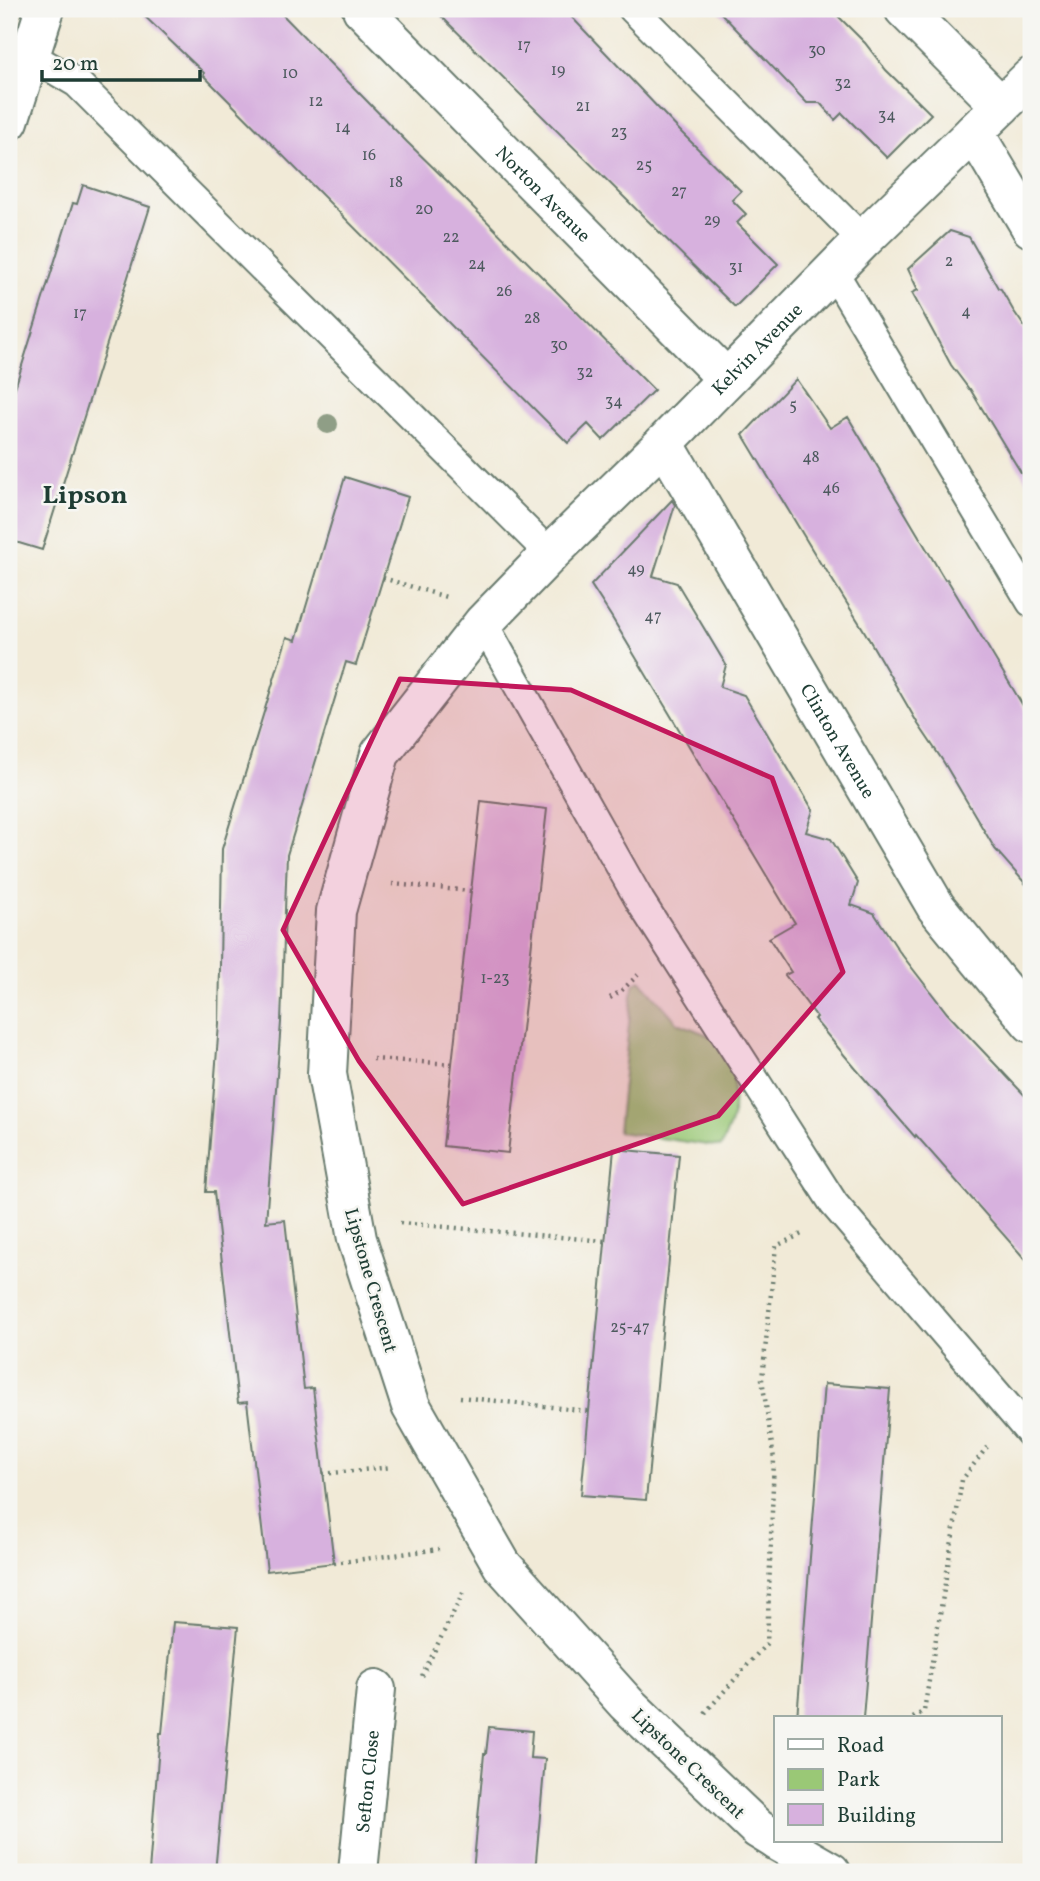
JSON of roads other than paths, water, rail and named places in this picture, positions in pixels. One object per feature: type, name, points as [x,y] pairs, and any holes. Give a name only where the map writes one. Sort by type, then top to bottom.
[{"type":"street","points":[[9,121],[45,9]]},
{"type":"street","name":"Norton Avenue","points":[[362,9],[726,379]]},
{"type":"street","points":[[904,9],[1001,106]]},
{"type":"street","name":"Kelvin Avenue","points":[[488,617],[863,240],[1031,77]]},
{"type":"street","points":[[974,132],[1031,228]]},
{"type":"street","name":"Clinton Avenue","points":[[664,443],[936,907],[1031,1023]]},
{"type":"street","name":"Lipstone Crescent","points":[[488,617],[380,754],[336,911],[327,1074],[357,1239],[411,1406],[502,1565],[626,1703],[758,1829],[774,1838]]},
{"type":"street","name":"Sefton Close","points":[[358,1872],[376,1689]]},
{"type":"street","name":"Lipstone Crescent","points":[[780,1842],[831,1872]]},
{"type":"lane","points":[[633,9],[863,240]]},
{"type":"lane","points":[[31,56],[76,83],[550,554]]},
{"type":"lane","points":[[833,271],[1031,601]]},
{"type":"lane","points":[[488,617],[640,901],[834,1204],[1031,1434]]},
{"type":"district","name":"Lipson","points":[[85,494]]}]
